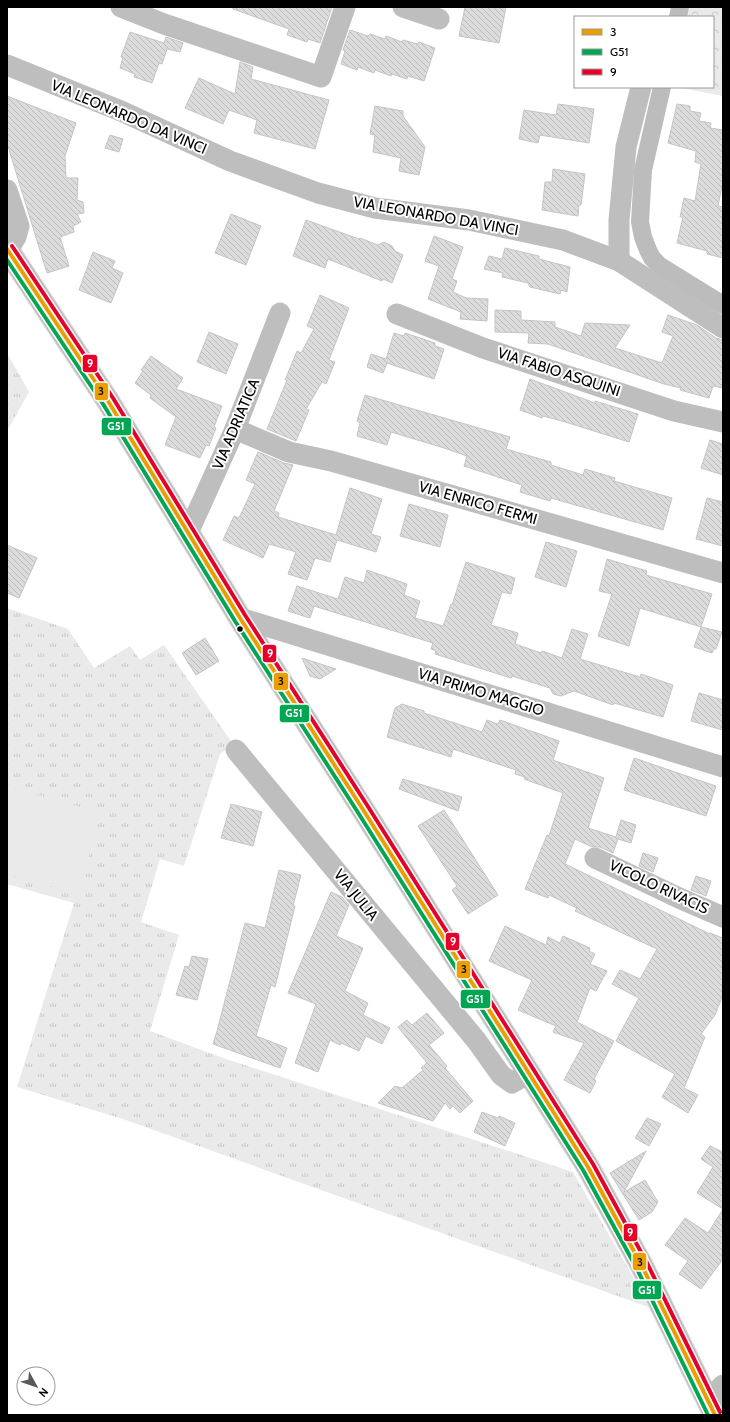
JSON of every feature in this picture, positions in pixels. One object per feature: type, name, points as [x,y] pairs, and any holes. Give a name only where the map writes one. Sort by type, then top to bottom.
[{"type":"main road","points":[[7,249],[108,401],[240,618],[530,1073],[588,1167],[642,1266],[675,1332],[716,1400]]},
{"type":"street","points":[[121,7],[164,24],[321,77],[345,7]]},
{"type":"street","points":[[403,7],[439,19]]},
{"type":"street","name":"VIA LEONARDO DA VINCI","points":[[7,65],[121,111],[230,161],[318,193],[375,208],[469,220],[563,240],[619,261],[723,328]]},
{"type":"street","points":[[619,261],[619,220],[626,147],[641,88]]},
{"type":"street","points":[[7,249],[16,238],[19,226],[8,195]]},
{"type":"street","name":"VIA ADRIATICA","points":[[188,532],[235,429],[280,313]]},
{"type":"street","name":"VIA FABIO ASQUINI","points":[[397,314],[483,348],[577,377],[674,410],[723,422]]},
{"type":"street","name":"VIA ENRICO FERMI","points":[[235,429],[289,452],[338,463],[723,573]]},
{"type":"street","name":"VIA PRIMO MAGGIO","points":[[240,618],[723,767]]},
{"type":"street","name":"VIA JULIA","points":[[236,750],[476,1040],[501,1075],[506,1080],[512,1082],[530,1073]]},
{"type":"street","name":"VICOLO RIVACIS","points":[[594,858],[679,898],[723,916]]},
{"type":"street","points":[[476,1040],[498,1024]]},
{"type":"green space","points":[[690,7],[723,7],[723,96],[681,88],[714,88],[714,16],[687,16]]},
{"type":"green space","points":[[7,353],[29,392],[7,431]]},
{"type":"green space","points":[[7,608],[68,629],[94,668],[130,646],[140,660],[164,645],[233,744],[220,754],[184,866],[160,859],[141,922],[179,935],[150,1031],[223,1058],[573,1172],[651,1308],[123,1119],[17,1087],[74,903],[7,884]]},
{"type":"green space","points":[[10,787],[101,813],[78,894],[7,874],[7,799]]},
{"type":"building","points":[[233,7],[332,7],[320,43],[308,39],[307,42],[287,35],[289,29],[233,9]]},
{"type":"building","points":[[465,7],[506,7],[499,43],[459,36]]},
{"type":"building","points":[[350,30],[368,36],[370,34],[385,39],[386,36],[402,42],[403,40],[418,44],[419,42],[435,48],[424,81],[408,76],[407,79],[392,74],[391,76],[375,70],[374,73],[358,67],[357,70],[341,64],[345,51],[343,50]]},
{"type":"building","points":[[130,32],[164,43],[166,37],[183,43],[180,52],[167,49],[162,64],[159,63],[152,83],[134,77],[135,74],[120,68],[123,57],[121,57]]},
{"type":"building","points":[[240,62],[253,67],[251,79],[329,100],[315,149],[254,133],[257,120],[229,110],[223,124],[185,108],[199,78],[235,94]]},
{"type":"building","points":[[7,96],[76,123],[65,156],[66,178],[78,178],[77,200],[83,202],[84,213],[77,214],[81,222],[73,226],[74,232],[60,237],[69,266],[47,273],[7,143]]},
{"type":"building","points":[[558,104],[594,109],[589,143],[540,135],[538,143],[519,139],[524,110],[556,115]]},
{"type":"building","points":[[677,104],[690,106],[690,111],[701,113],[699,121],[711,123],[710,128],[723,130],[723,181],[718,206],[723,207],[723,258],[707,254],[707,251],[677,243],[683,217],[680,217],[684,198],[695,201],[701,164],[695,162],[696,151],[668,143]]},
{"type":"building","points":[[375,106],[403,111],[403,116],[425,147],[419,175],[399,171],[401,158],[373,152],[375,135],[370,134]]},
{"type":"building","points":[[110,135],[123,139],[119,152],[105,148]]},
{"type":"building","points":[[553,169],[585,174],[578,216],[542,210],[545,182],[552,182]]},
{"type":"building","points":[[231,214],[261,226],[246,265],[215,253]]},
{"type":"building","points":[[306,220],[378,245],[384,242],[392,246],[395,251],[403,255],[392,283],[383,279],[382,281],[328,259],[325,268],[293,256]]},
{"type":"building","points":[[434,236],[463,247],[452,279],[457,281],[453,292],[466,298],[488,299],[487,321],[460,319],[461,312],[428,299],[439,266],[425,261]]},
{"type":"building","points":[[505,248],[539,256],[539,259],[570,267],[567,292],[561,290],[560,294],[530,287],[528,283],[502,277],[503,273],[484,269],[489,256],[502,259]]},
{"type":"building","points":[[93,252],[115,261],[112,268],[123,273],[111,303],[79,290]]},
{"type":"building","points":[[320,295],[349,308],[329,360],[335,362],[326,384],[322,382],[306,409],[309,410],[296,441],[267,429],[297,351],[301,353],[314,329],[307,326]]},
{"type":"building","points":[[495,310],[521,311],[521,320],[555,322],[555,327],[581,336],[585,323],[630,325],[615,348],[662,363],[673,336],[662,332],[668,315],[697,325],[716,338],[723,340],[723,388],[713,386],[709,398],[680,390],[681,388],[664,384],[548,344],[528,343],[529,333],[495,332]]},
{"type":"building","points":[[209,332],[238,344],[226,374],[197,362]]},
{"type":"building","points":[[394,333],[404,336],[405,333],[435,343],[435,346],[444,349],[434,379],[387,363],[383,373],[367,367],[371,354],[386,359]]},
{"type":"building","points":[[151,356],[183,378],[176,389],[222,406],[209,446],[206,445],[200,458],[165,445],[176,417],[150,398],[151,395],[135,383],[143,371],[141,370]]},
{"type":"building","points":[[530,379],[595,403],[595,401],[638,414],[629,442],[562,421],[543,416],[542,418],[520,410]]},
{"type":"building","points":[[365,395],[510,437],[506,449],[551,462],[551,465],[583,475],[585,469],[615,478],[614,481],[672,498],[663,530],[551,498],[550,501],[520,492],[522,485],[464,466],[467,456],[444,448],[391,432],[387,445],[357,436],[360,423],[357,421]]},
{"type":"building","points":[[710,440],[723,444],[723,475],[701,468]]},
{"type":"building","points":[[258,452],[284,463],[293,465],[274,511],[279,513],[278,517],[336,535],[350,488],[382,499],[371,534],[381,537],[376,552],[337,540],[330,562],[315,558],[307,580],[288,574],[296,552],[269,544],[263,558],[223,540],[234,516],[239,518],[255,484],[246,480]]},
{"type":"building","points":[[707,498],[723,502],[723,546],[696,539]]},
{"type":"building","points":[[409,504],[448,515],[440,547],[400,536]]},
{"type":"building","points":[[546,542],[577,551],[566,587],[535,577]]},
{"type":"building","points":[[7,545],[37,558],[19,598],[7,593]]},
{"type":"building","points":[[607,559],[647,571],[646,575],[712,594],[701,627],[640,608],[629,646],[598,636],[612,594],[599,591]]},
{"type":"building","points":[[466,562],[515,578],[511,594],[502,592],[491,625],[518,633],[515,644],[541,653],[542,651],[562,658],[572,629],[588,634],[580,659],[640,677],[641,674],[673,685],[663,717],[614,703],[613,705],[574,691],[561,696],[553,694],[550,688],[512,676],[511,678],[435,654],[436,651],[431,649],[433,643],[314,606],[310,618],[288,611],[297,586],[338,599],[345,577],[364,583],[367,570],[407,584],[404,595],[420,601],[415,618],[443,626],[451,604],[452,605]]},
{"type":"building","points":[[701,627],[722,632],[716,649],[714,649],[712,653],[694,647]]},
{"type":"building","points":[[205,638],[219,661],[196,675],[182,653]]},
{"type":"building","points":[[302,658],[336,669],[320,679],[310,676]]},
{"type":"building","points":[[699,693],[723,700],[723,730],[691,721]]},
{"type":"building","points":[[402,704],[424,711],[424,713],[482,732],[487,720],[498,724],[500,720],[559,741],[553,760],[604,778],[588,828],[616,837],[621,820],[636,825],[631,843],[618,839],[613,853],[600,847],[592,847],[575,839],[565,864],[710,934],[723,938],[723,995],[715,1015],[701,1034],[705,1037],[684,1088],[698,1095],[688,1113],[662,1097],[675,1074],[616,1041],[639,998],[612,984],[620,970],[640,979],[657,949],[575,911],[577,908],[549,895],[548,898],[525,889],[547,835],[549,836],[563,793],[524,779],[525,777],[515,774],[516,770],[453,749],[451,757],[387,737],[395,708]]},
{"type":"building","points":[[634,758],[716,786],[706,816],[624,790]]},
{"type":"building","points":[[403,779],[462,797],[458,811],[399,789]]},
{"type":"building","points":[[231,804],[262,812],[253,846],[221,838]]},
{"type":"building","points":[[444,810],[498,895],[468,914],[452,890],[457,886],[418,826]]},
{"type":"building","points":[[643,853],[658,858],[653,872],[639,866]]},
{"type":"building","points":[[279,870],[301,875],[275,987],[271,985],[256,1036],[287,1048],[280,1068],[213,1044],[245,923],[265,928]]},
{"type":"building","points":[[696,876],[711,881],[706,896],[691,890]]},
{"type":"building","points":[[331,892],[342,897],[349,905],[336,936],[363,948],[345,991],[368,1003],[363,1015],[390,1028],[382,1044],[366,1036],[359,1051],[330,1040],[318,1072],[295,1063],[316,1004],[288,993]]},
{"type":"building","points":[[505,926],[546,945],[548,937],[560,943],[563,936],[590,948],[589,951],[595,954],[590,964],[607,971],[596,991],[590,988],[577,1022],[614,1041],[594,1079],[596,1081],[590,1093],[564,1080],[584,1043],[553,1032],[556,1026],[518,1010],[532,980],[489,961]]},
{"type":"building","points":[[192,956],[208,959],[197,1000],[176,995],[185,966],[189,967]]},
{"type":"building","points":[[427,1013],[444,1033],[429,1045],[447,1066],[445,1068],[473,1101],[460,1113],[453,1106],[450,1109],[445,1103],[433,1121],[378,1103],[395,1086],[402,1088],[423,1070],[421,1068],[427,1063],[398,1027],[407,1020],[412,1025]]},
{"type":"building","points":[[482,1112],[498,1118],[499,1116],[515,1123],[505,1146],[474,1132]]},
{"type":"building","points":[[647,1118],[661,1124],[649,1146],[635,1138]]},
{"type":"building","points":[[710,1146],[723,1152],[723,1209],[697,1193],[713,1167],[701,1159]]},
{"type":"building","points":[[646,1151],[624,1192],[645,1180],[658,1202],[652,1212],[639,1220],[610,1173]]},
{"type":"building","points":[[723,1209],[723,1259],[701,1289],[679,1274],[688,1261],[665,1245],[685,1218],[708,1233]]},
{"type":"waterway","points":[[678,16],[680,7]]},
{"type":"waterway","points":[[662,88],[643,170],[640,222],[643,237],[652,258],[660,266],[723,305]]},
{"type":"transit line","name":"9","points":[[12,246],[113,398],[245,615],[367,805],[593,1164],[647,1263],[720,1412]]},
{"type":"transit line","name":"3","points":[[7,249],[108,401],[240,618],[362,808],[588,1167],[642,1266],[715,1415]]},
{"type":"transit line","name":"G51","points":[[7,260],[103,404],[235,621],[357,811],[583,1170],[637,1269],[708,1415]]}]
